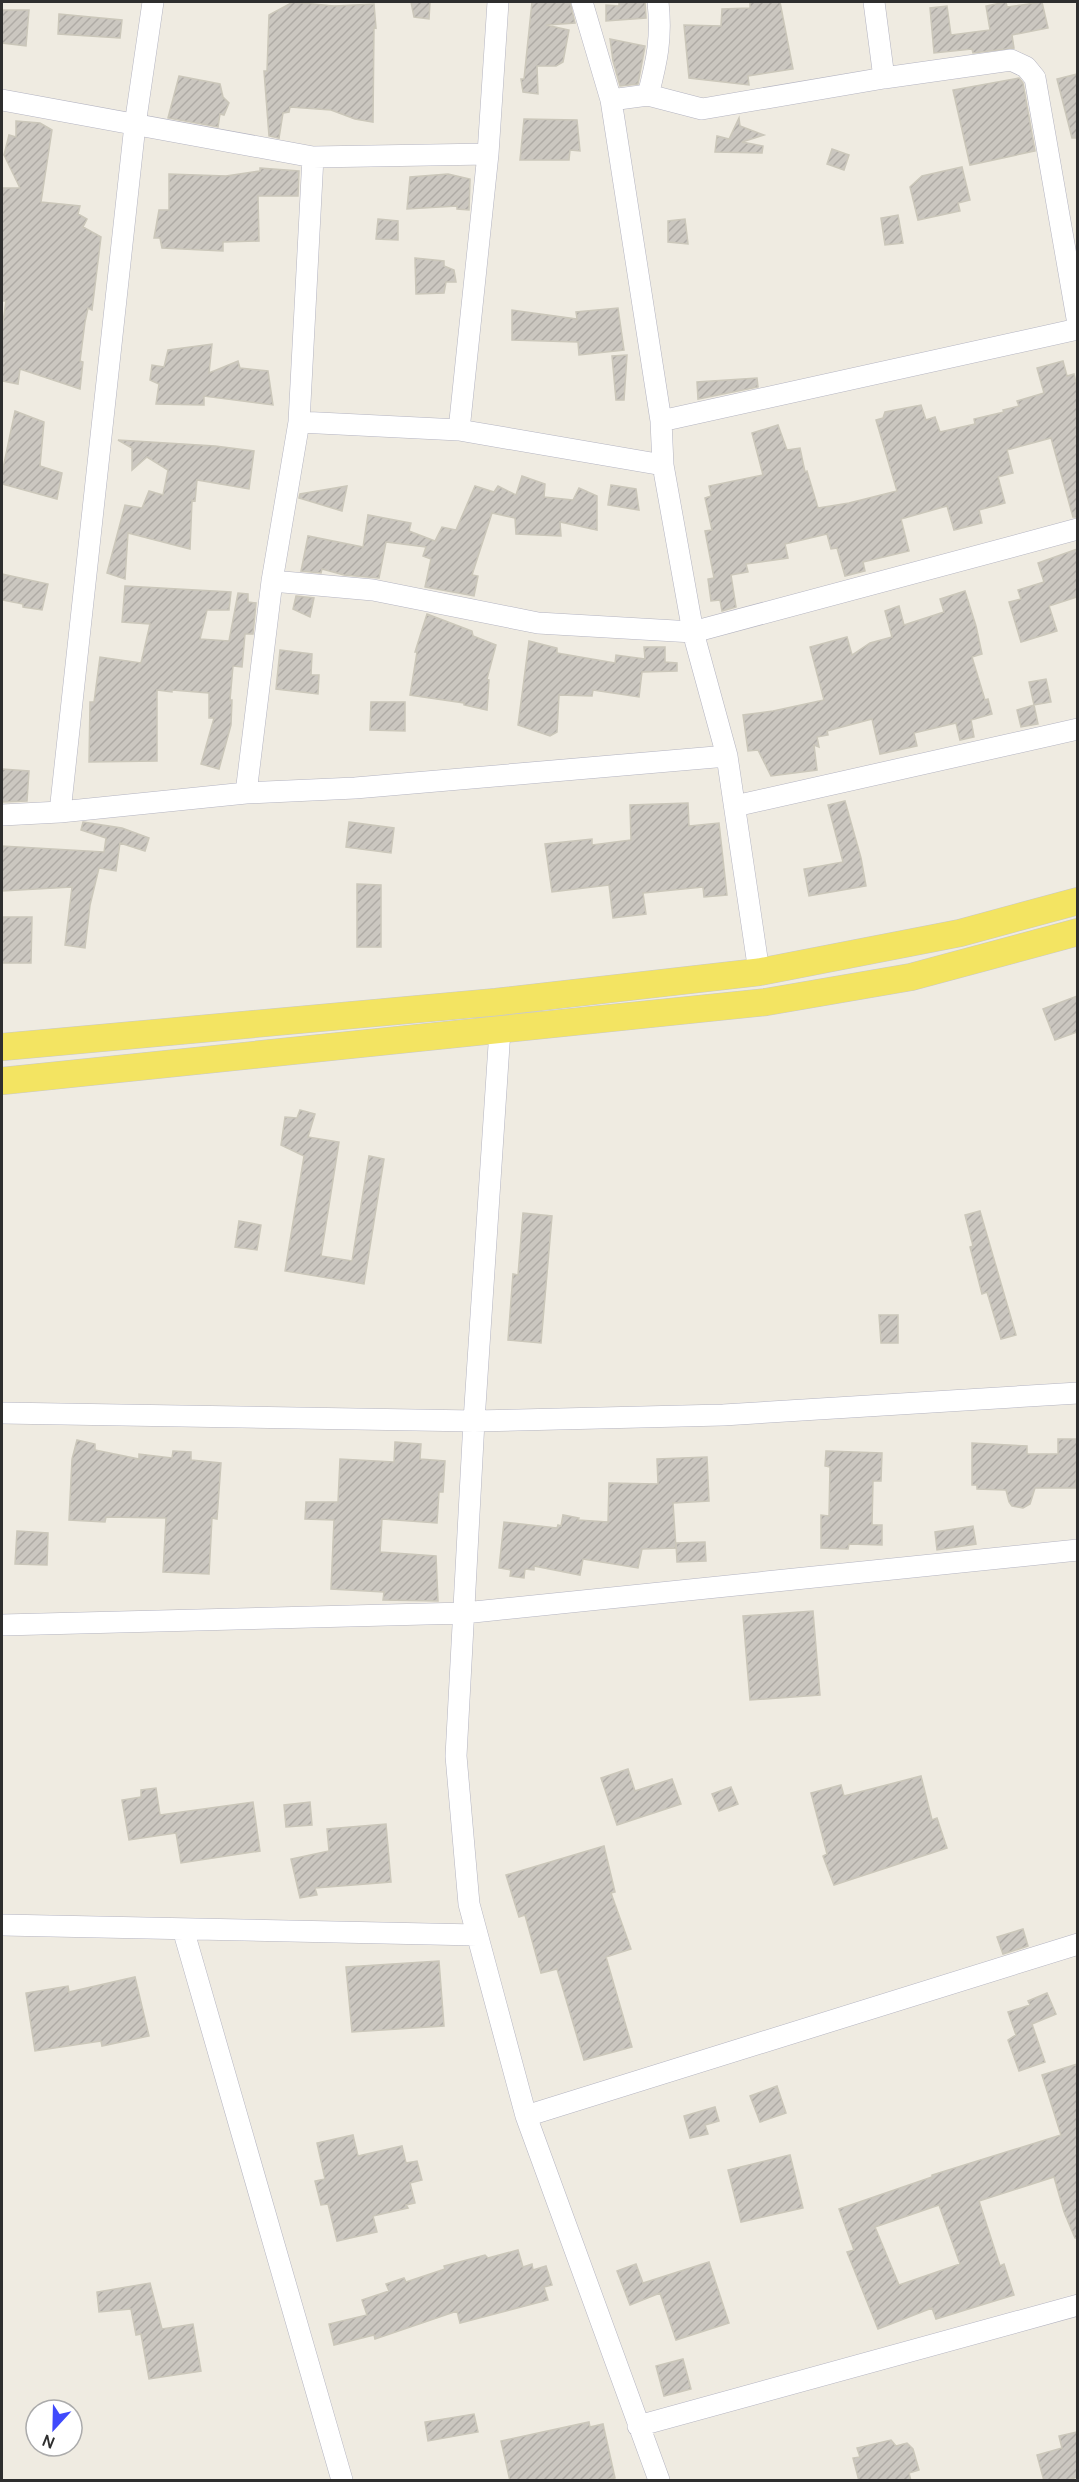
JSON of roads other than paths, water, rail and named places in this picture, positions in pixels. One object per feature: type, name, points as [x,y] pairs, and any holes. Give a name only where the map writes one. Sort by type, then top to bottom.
[{"type":"main road","points":[[2,1047],[537,997],[759,972],[960,933],[1077,901]]},
{"type":"main road","points":[[2,1081],[766,1002],[900,979],[1077,932]]},
{"type":"main road","points":[[537,997],[544,1025]]},
{"type":"street","points":[[60,812],[135,125],[153,2]]},
{"type":"street","points":[[459,430],[488,154],[498,2]]},
{"type":"street","points":[[582,2],[611,100],[661,421],[663,465],[693,632],[727,756],[759,972]]},
{"type":"street","points":[[648,95],[659,55],[658,2]]},
{"type":"street","points":[[873,2],[884,78]]},
{"type":"street","points":[[611,100],[648,95],[702,109],[884,78],[1011,60],[1026,67],[1035,78],[1077,324]]},
{"type":"street","points":[[2,100],[313,157],[488,154]]},
{"type":"street","points":[[246,793],[272,581],[298,422],[313,157]]},
{"type":"street","points":[[661,421],[1077,329]]},
{"type":"street","points":[[298,422],[459,430],[663,465]]},
{"type":"street","points":[[272,581],[373,590],[538,623],[693,632],[1077,529]]},
{"type":"street","points":[[735,806],[1077,729]]},
{"type":"street","points":[[2,815],[60,812],[246,793],[355,788],[727,756]]},
{"type":"street","points":[[500,1030],[474,1421],[456,1756],[468,1905],[526,2116],[658,2481]]},
{"type":"street","points":[[2,1413],[474,1421],[723,1415],[1077,1393]]},
{"type":"street","points":[[2,1625],[464,1612],[1077,1550]]},
{"type":"street","points":[[2,1925],[477,1935]]},
{"type":"street","points":[[183,1929],[342,2481]]},
{"type":"street","points":[[526,2116],[1077,1944]]},
{"type":"street","points":[[639,2426],[1077,2305]]}]
